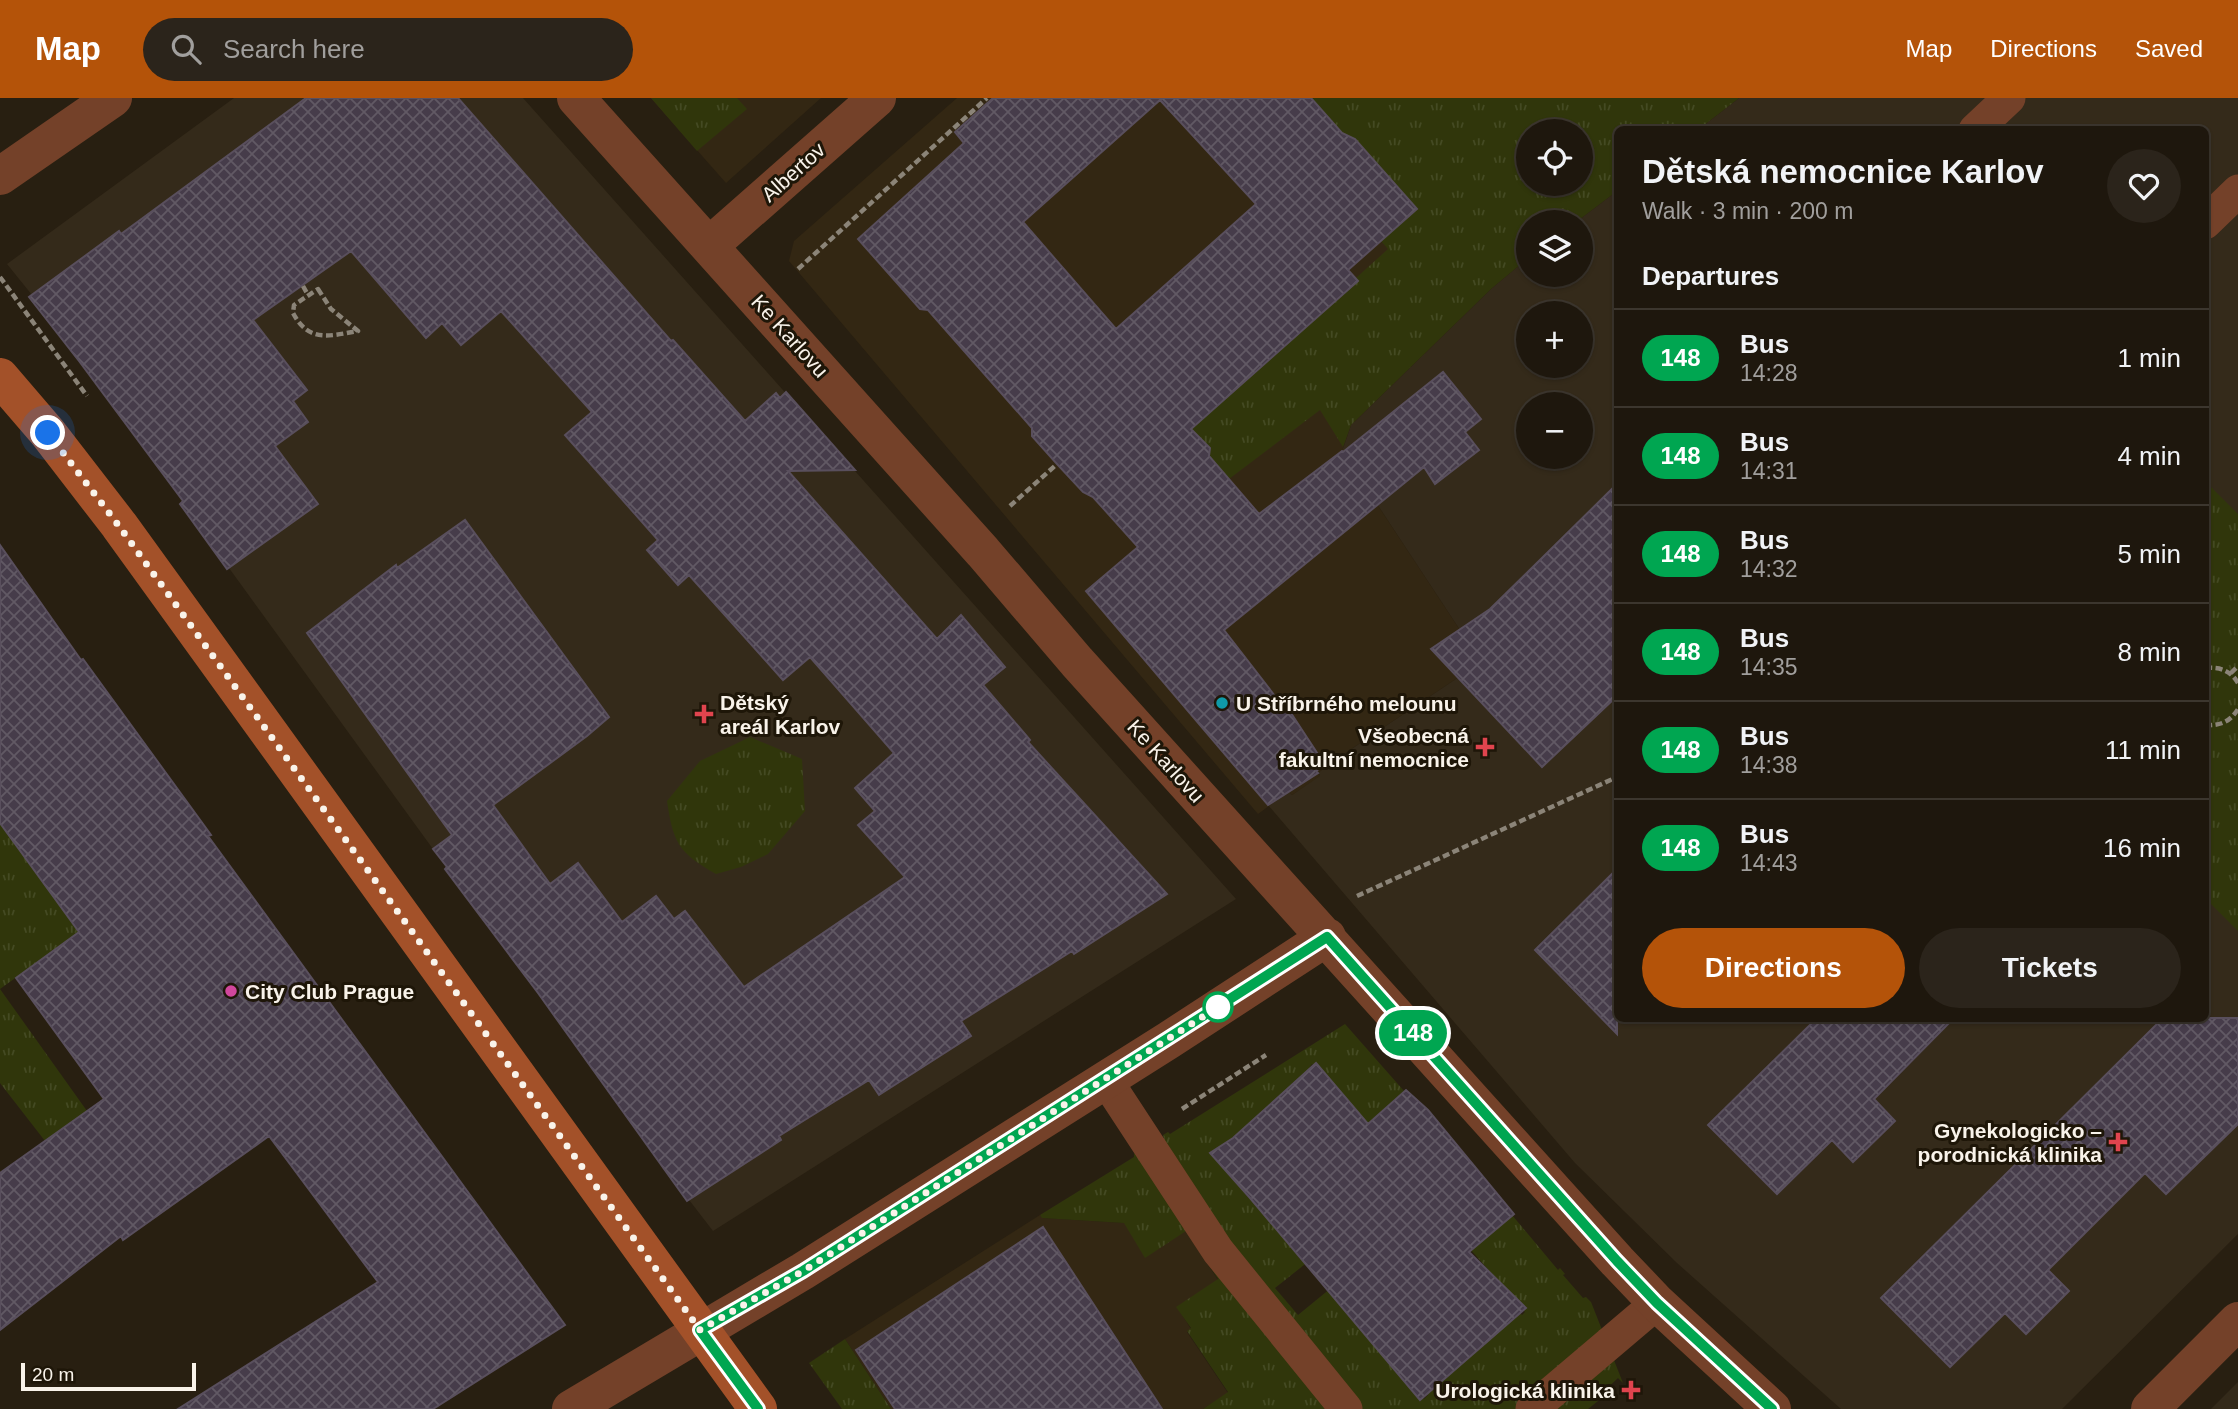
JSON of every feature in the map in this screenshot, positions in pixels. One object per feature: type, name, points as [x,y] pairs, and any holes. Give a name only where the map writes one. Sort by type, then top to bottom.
[{"type":"main road","points":[[0,377],[48,433],[119,526],[758,1409]]},
{"type":"street","points":[[0,176],[113,98]]},
{"type":"street","name":"Ke Karlovu","points":[[576,98],[983,552],[1077,662],[1657,1303],[1772,1409]]},
{"type":"street","name":"Albertov","points":[[709,246],[877,98]]},
{"type":"street","points":[[571,1409],[803,1271],[1327,937]]},
{"type":"street","points":[[2150,1409],[2238,1321]]},
{"type":"lane","points":[[1979,126],[2009,98]]},
{"type":"lane","points":[[2209,219],[2238,191]]},
{"type":"lane","points":[[1105,1080],[1218,1251],[1346,1409]]},
{"type":"lane","points":[[1532,1409],[1657,1303]]},
{"type":"path","points":[[791,275],[987,98]]},
{"type":"path","points":[[303,286],[309,295]]},
{"type":"path","points":[[318,289],[331,309],[358,331],[323,337],[301,327],[293,313],[294,305],[309,295],[318,289]]},
{"type":"path","points":[[1009,507],[1057,464]]},
{"type":"path","points":[[2231,673],[2238,666]]},
{"type":"path","points":[[2209,668],[2222,668],[2231,673],[2238,683]]},
{"type":"path","points":[[2209,725],[2226,722],[2238,709]]},
{"type":"path","points":[[2233,716],[2238,721]]},
{"type":"path","points":[[1349,900],[1614,778]]},
{"type":"path","points":[[1178,1112],[1266,1055]]},
{"type":"shaded area","name":"Dětský areál Karlov","points":[[234,98],[523,98],[1236,899],[713,1231],[639,1135],[180,504],[183,501],[29,298],[32,295],[7,264]]},
{"type":"shaded area","points":[[651,98],[821,98],[726,183]]},
{"type":"shaded area","points":[[957,98],[1739,98],[1703,126],[1614,126],[1614,193],[1592,210],[1516,210],[1516,268],[1351,425],[1342,451],[1481,662],[1329,764],[1318,773],[1320,776],[1292,795],[1288,792],[1258,814],[789,261],[794,241]]},
{"type":"shaded area","name":"Všeobecná fakultní nemocnice","points":[[1739,98],[2238,98],[2238,1234],[2062,1409],[1841,1409],[1677,1263],[1575,1163],[1268,805],[1289,792],[1292,795],[1320,775],[1318,773],[1329,764],[1481,662],[1342,451],[1351,425],[1516,268],[1516,287],[1593,287],[1592,210],[1614,193],[1614,1022],[2209,1022],[2209,126],[1703,126]]},
{"type":"shaded area","points":[[1040,1215],[1043,1218],[1124,1223],[1186,1231],[1218,1280],[1177,1307],[1191,1329],[1187,1332],[1228,1393],[1203,1409],[891,1409],[845,1339]]},
{"type":"shaded area","points":[[2238,1382],[2238,1409],[2211,1409]]},
{"type":"green space","points":[[651,98],[737,98],[747,109],[697,151]]},
{"type":"green space","points":[[1311,98],[1739,98],[1703,126],[1614,126],[1614,193],[1592,210],[1516,210],[1516,268],[1351,425],[1343,447],[1320,410],[1229,479],[1209,456],[1210,448],[1200,438],[1191,437],[1173,416],[1232,393],[1358,281],[1356,278],[1388,249],[1381,241],[1348,140]]},
{"type":"green space","points":[[2209,485],[2238,514],[2238,931],[2209,902]]},
{"type":"green space","points":[[750,737],[802,759],[805,811],[768,854],[741,867],[716,874],[694,860],[680,845],[672,827],[667,801],[700,761]]},
{"type":"green space","points":[[0,823],[79,932],[0,989]]},
{"type":"green space","points":[[0,989],[87,1111],[45,1141],[0,1083]]},
{"type":"green space","points":[[1345,1024],[1404,1091],[1365,1126],[1318,1065],[1315,1067],[1312,1064],[1310,1069],[1219,1150],[1216,1148],[1213,1151],[1212,1156],[1217,1157],[1248,1193],[1246,1195],[1249,1198],[1252,1196],[1301,1253],[1297,1255],[1300,1259],[1304,1256],[1309,1261],[1275,1288],[1298,1315],[1331,1288],[1335,1299],[1338,1297],[1386,1352],[1383,1356],[1386,1360],[1424,1399],[1427,1393],[1520,1313],[1522,1315],[1525,1312],[1525,1308],[1520,1306],[1471,1250],[1512,1215],[1583,1298],[1586,1297],[1591,1302],[1623,1383],[1618,1378],[1600,1395],[1595,1396],[1598,1401],[1588,1409],[1203,1409],[1228,1392],[1187,1331],[1191,1328],[1176,1307],[1218,1279],[1186,1231],[1145,1258],[1124,1223],[1042,1218],[1040,1215],[1134,1157],[1134,1154],[1139,1151],[1141,1153],[1164,1138],[1163,1135],[1168,1132],[1170,1134]]},
{"type":"green space","points":[[845,1339],[891,1409],[842,1409],[809,1363]]},
{"type":"building","points":[[306,98],[458,98],[671,341],[673,340],[745,421],[776,393],[780,398],[786,392],[855,470],[788,471],[937,639],[961,615],[1005,667],[983,685],[1030,740],[1028,742],[1167,894],[1074,954],[1072,951],[961,1021],[971,1036],[879,1095],[869,1080],[779,1136],[781,1140],[687,1201],[538,993],[445,869],[447,867],[433,849],[452,835],[307,633],[396,565],[397,568],[465,520],[609,717],[493,805],[550,884],[578,863],[622,922],[656,896],[674,919],[685,911],[744,987],[905,877],[858,825],[875,811],[855,788],[894,753],[810,657],[783,680],[689,575],[678,585],[647,550],[658,540],[565,435],[592,412],[501,311],[461,345],[442,323],[426,338],[351,251],[253,320],[307,390],[293,401],[308,422],[275,446],[318,504],[227,569],[180,504],[183,501],[29,297],[119,231],[121,234]]},
{"type":"building","points":[[993,98],[1311,98],[1342,133],[1355,139],[1417,209],[1348,270],[1358,281],[1191,429],[1210,448],[1209,456],[1259,514],[1343,452],[1443,372],[1481,419],[1465,432],[1479,450],[1435,484],[1424,467],[1224,630],[1278,700],[1281,698],[1325,765],[1316,771],[1318,773],[1268,805],[1086,591],[1138,547],[1093,497],[1083,492],[1057,464],[1032,436],[1032,428],[928,310],[920,309],[858,239],[964,143],[955,132]],"holes":[[[1160,100],[1256,204],[1116,329],[1023,222]]]},
{"type":"building","points":[[1614,487],[1614,699],[1542,767],[1431,649],[1490,609]]},
{"type":"building","points":[[0,545],[81,660],[83,659],[211,835],[208,836],[565,1325],[433,1409],[178,1409],[378,1282],[269,1136],[123,1240],[121,1236],[0,1330],[0,1173],[104,1099],[16,978],[79,932],[0,823]]},
{"type":"building","points":[[1614,872],[1614,1022],[1617,1022],[1617,1034],[1535,950]]},
{"type":"building","name":"Gynekologicko – porodnická klinika","points":[[2209,1018],[2238,1018],[2238,1124],[2166,1194],[2145,1173],[2048,1270],[2069,1291],[2026,1334],[2005,1313],[1950,1367],[1881,1298],[2159,1022],[2209,1022]]},
{"type":"building","name":"Gynekologicko – porodnická klinika","points":[[1813,1022],[1950,1022],[1874,1099],[1895,1121],[1853,1162],[1832,1140],[1777,1194],[1708,1125]]},
{"type":"building","points":[[1316,1063],[1368,1124],[1406,1090],[1428,1110],[1514,1214],[1469,1252],[1526,1308],[1420,1400],[1210,1153],[1233,1138]]},
{"type":"building","points":[[1043,1227],[1162,1409],[895,1409],[856,1350]]},
{"type":"bus line","name":"148","points":[[758,1409],[700,1330],[803,1271],[1327,937],[1617,1261],[1657,1303],[1772,1409]]},
{"type":"place","name":"U Stříbrného melounu","points":[[1222,703]]},
{"type":"place","name":"Dětský areál Karlov","points":[[704,714]]},
{"type":"place","name":"Všeobecná fakultní nemocnice","points":[[1485,747]]},
{"type":"place","name":"City Club Prague","points":[[231,991]]},
{"type":"place","name":"Gynekologicko – porodnická klinika","points":[[2118,1142]]},
{"type":"place","name":"Urologická klinika","points":[[1631,1390]]},
{"type":"route","points":[[48,433],[119,526],[700,1330],[803,1271],[1218,1007]]}]
